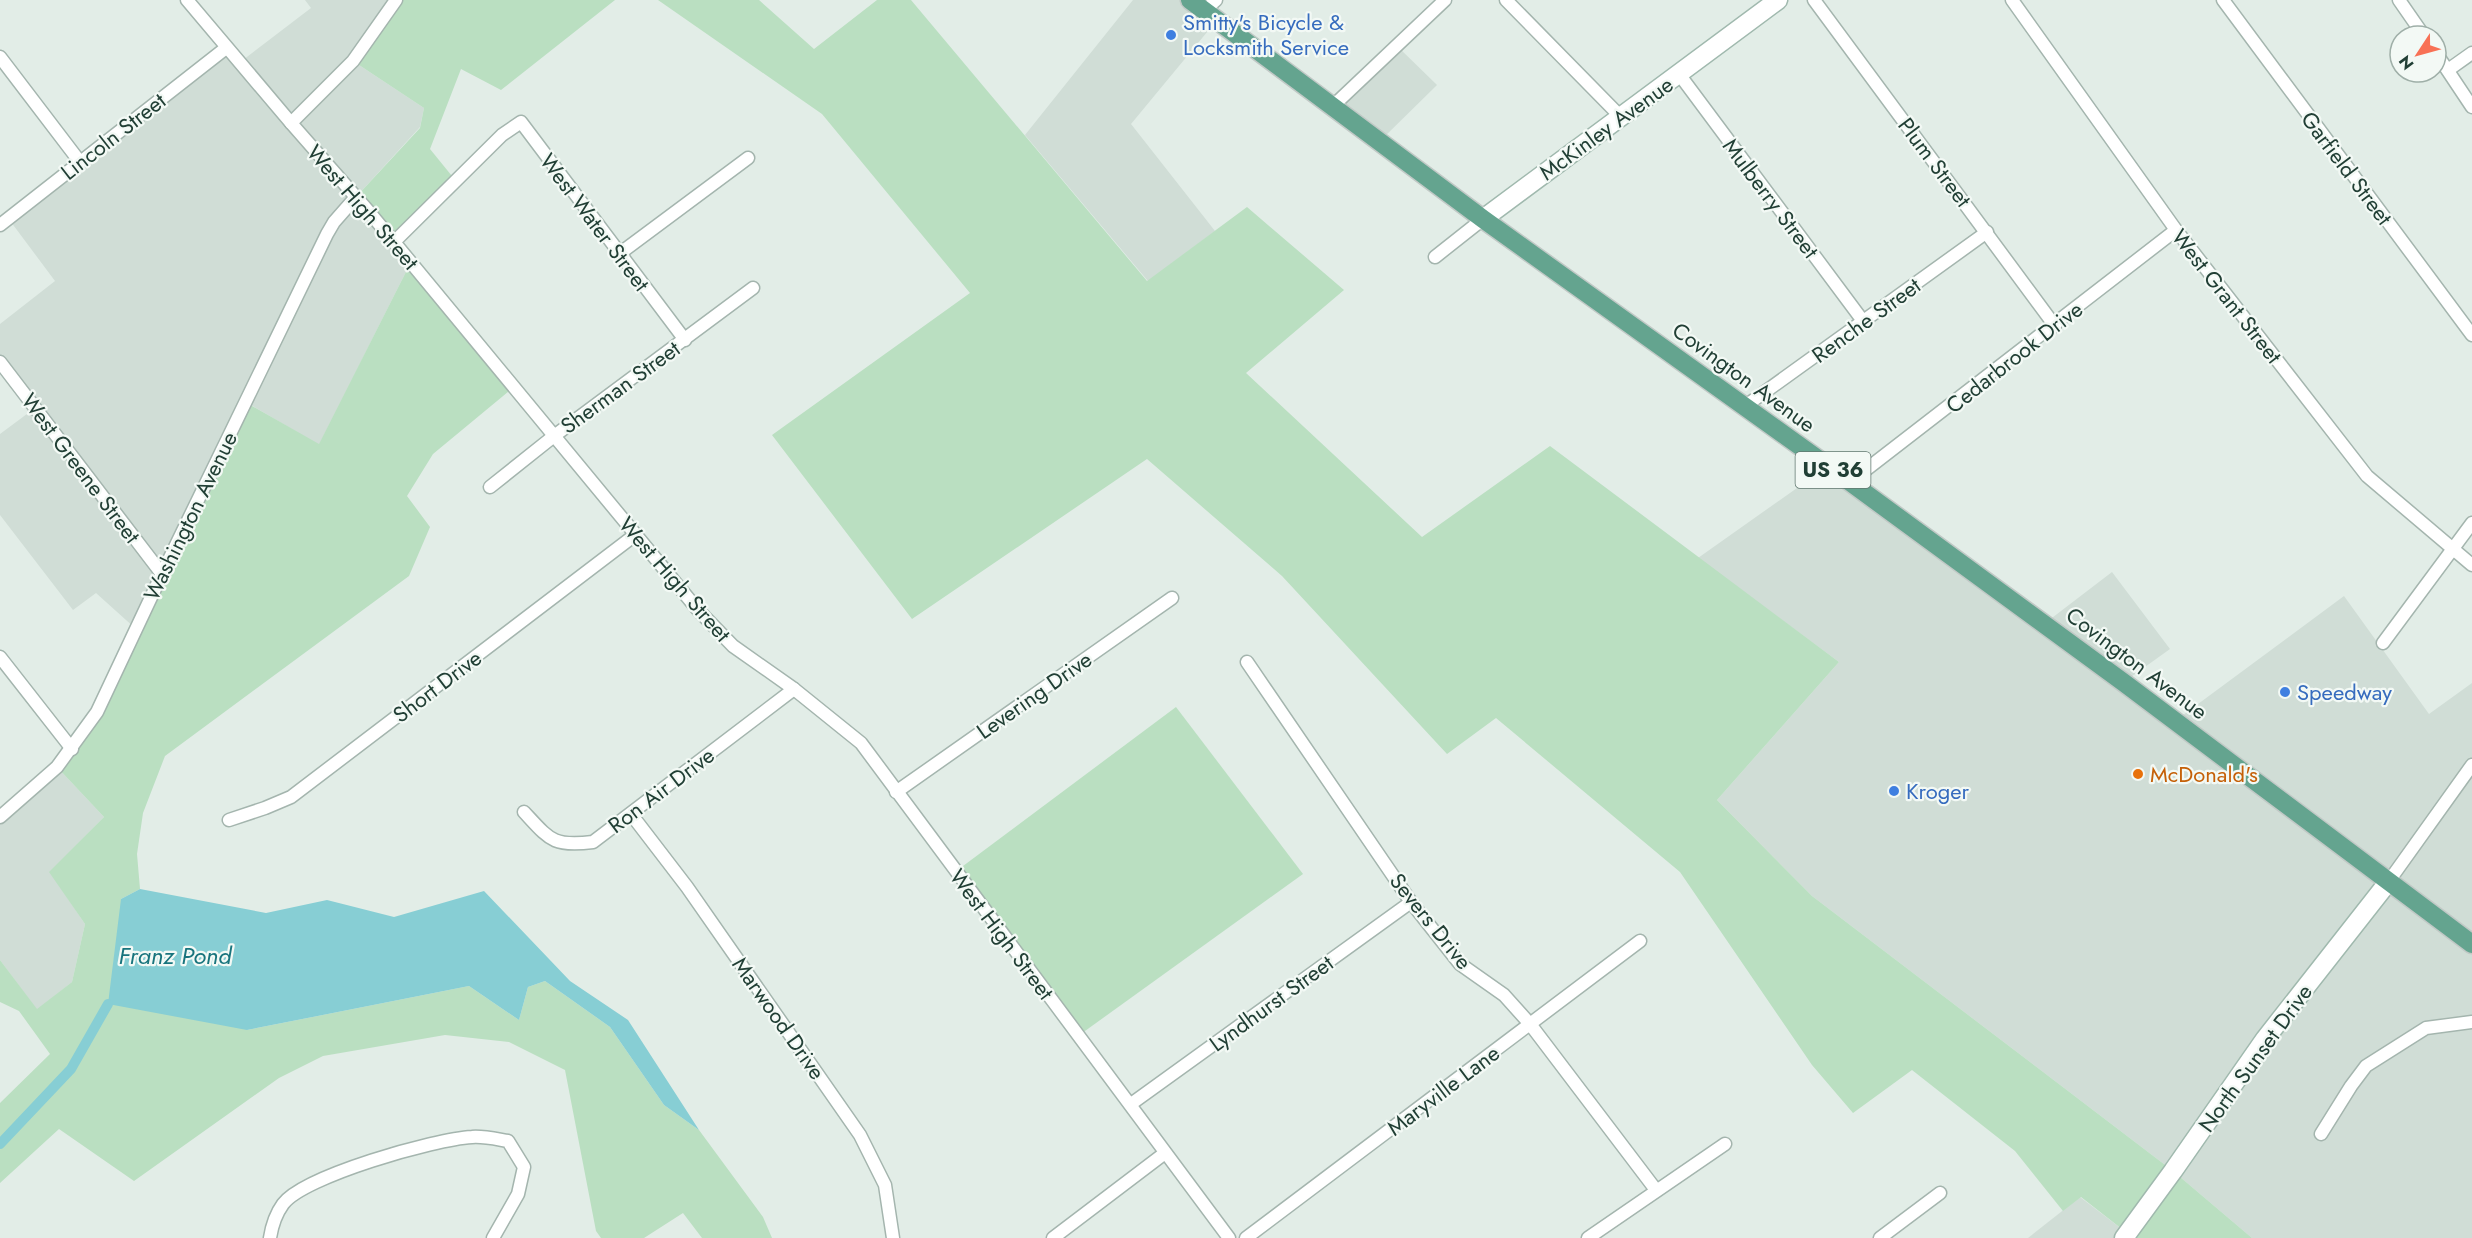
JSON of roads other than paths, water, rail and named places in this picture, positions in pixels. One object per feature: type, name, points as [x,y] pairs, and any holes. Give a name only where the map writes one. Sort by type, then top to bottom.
[{"type":"main road","name":"McKinley Avenue","points":[[1483,219],[1778,0]]},
{"type":"main road","name":"Covington Avenue","points":[[1203,4],[1332,107],[1483,219],[1850,482],[2472,944]]},
{"type":"main road","name":"North Sunset Drive","points":[[2124,1238],[2265,1039],[2389,881]]},
{"type":"street","name":"West High Street","points":[[187,0],[394,242],[698,610],[733,646],[794,689],[861,743],[1229,1238]]},
{"type":"street","points":[[291,123],[353,61],[396,0]]},
{"type":"street","points":[[1332,107],[1445,0]]},
{"type":"street","points":[[1506,0],[1620,116]]},
{"type":"street","name":"Plum Street","points":[[1814,0],[2055,326]]},
{"type":"street","name":"West Grant Street","points":[[2012,0],[2176,230],[2367,476],[2472,565]]},
{"type":"street","name":"Garfield Street","points":[[2223,0],[2472,335]]},
{"type":"street","points":[[2399,0],[2416,24]]},
{"type":"street","name":"Lincoln Street","points":[[0,225],[226,48]]},
{"type":"street","points":[[2472,52],[2448,70],[2472,106]]},
{"type":"street","points":[[0,57],[80,162]]},
{"type":"street","name":"Mulberry Street","points":[[1679,74],[1863,321]]},
{"type":"street","name":"West Water Street","points":[[394,242],[502,135],[521,122],[685,340]]},
{"type":"street","points":[[619,254],[748,158]]},
{"type":"street","name":"Washington Avenue","points":[[0,817],[40,783],[72,749],[97,712],[327,234],[334,222],[356,197]]},
{"type":"street","name":"McKinley Avenue","points":[[1435,257],[1483,219]]},
{"type":"street","name":"Cedarbrook Drive","points":[[1850,482],[2055,326],[2176,230]]},
{"type":"street","name":"Renche Street","points":[[1744,407],[1987,232]]},
{"type":"street","name":"Sherman Street","points":[[490,488],[554,436],[753,288]]},
{"type":"street","name":"West Greene Street","points":[[0,362],[162,573]]},
{"type":"street","points":[[2383,643],[2472,522]]},
{"type":"street","name":"Short Drive","points":[[229,820],[291,797],[635,535]]},
{"type":"street","name":"Levering Drive","points":[[896,792],[1172,598]]},
{"type":"street","points":[[0,657],[72,749]]},
{"type":"street","name":"Severs Drive","points":[[1247,662],[1411,902],[1460,964],[1504,995],[1530,1024],[1656,1190]]},
{"type":"street","name":"Ron Air Drive","points":[[524,812],[546,837],[569,845],[593,842],[794,689]]},
{"type":"street","points":[[2389,881],[2472,765]]},
{"type":"street","name":"Marwood Drive","points":[[631,814],[687,887],[860,1135],[885,1185],[893,1238]]},
{"type":"street","name":"Lyndhurst Street","points":[[1131,1104],[1411,902]]},
{"type":"street","name":"Maryville Lane","points":[[1246,1238],[1640,941]]},
{"type":"street","points":[[2321,1134],[2366,1066],[2426,1028],[2472,1022]]},
{"type":"street","points":[[270,1238],[273,1221],[284,1202],[328,1175],[428,1144],[473,1136],[508,1141],[524,1167],[518,1194],[492,1238]]},
{"type":"street","points":[[1588,1238],[1725,1144]]},
{"type":"street","points":[[1053,1238],[1165,1153]]},
{"type":"street","points":[[1880,1238],[1940,1193]]},
{"type":"water","name":"Franz Pond","points":[[140,889],[266,913],[327,900],[394,917],[484,891],[570,981],[628,1020],[699,1130],[664,1105],[610,1027],[545,981],[528,987],[519,1020],[469,986],[247,1030],[108,1004],[121,899]]},
{"type":"waterway","points":[[0,1144],[71,1069],[108,1004]]},
{"type":"place","name":"Smitty's Bicycle & Locksmith Service","points":[[1171,35]]},
{"type":"place","name":"Speedway","points":[[2285,692]]},
{"type":"place","name":"McDonald's","points":[[2138,774]]},
{"type":"place","name":"Kroger","points":[[1894,791]]}]
